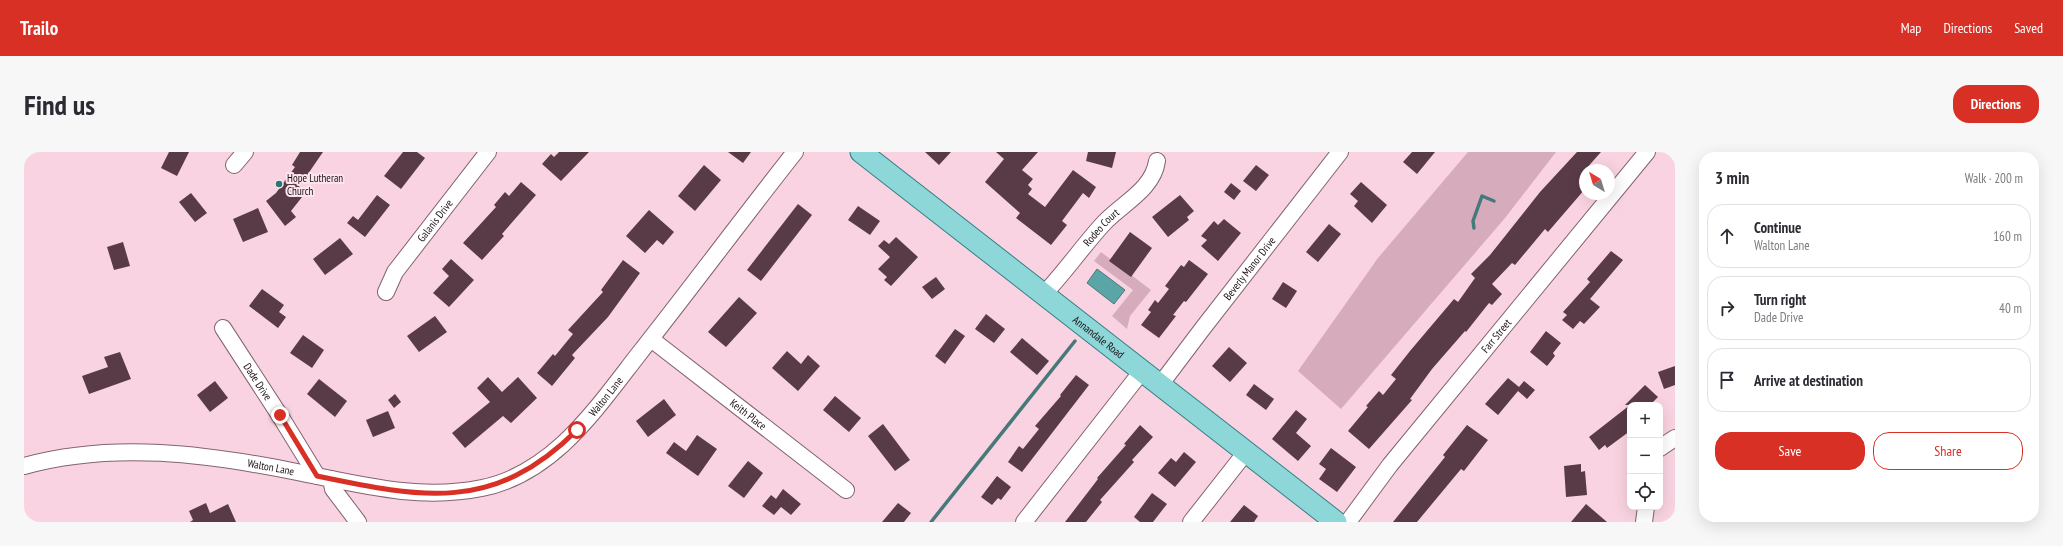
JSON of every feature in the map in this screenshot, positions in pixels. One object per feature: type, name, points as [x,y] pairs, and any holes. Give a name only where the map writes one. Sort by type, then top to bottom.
[{"type":"main road","name":"Annandale Road","points":[[861,152],[1336,522]]},
{"type":"street","points":[[234,165],[245,152]]},
{"type":"street","name":"Galanis Drive","points":[[386,292],[395,272],[488,152]]},
{"type":"street","name":"Walton Lane","points":[[24,466],[85,454],[132,451],[215,459],[404,491],[438,494],[476,489],[498,484],[528,471],[561,446],[601,403],[795,152]]},
{"type":"street","name":"Beverly Manor Drive","points":[[1160,385],[1340,152]]},
{"type":"street","name":"Farr Street","points":[[1348,522],[1390,465],[1647,152]]},
{"type":"street","name":"Rodeo Court","points":[[1044,294],[1066,271],[1103,224],[1139,192],[1156,172],[1157,161]]},
{"type":"street","name":"Dade Drive","points":[[223,328],[282,418],[358,522]]},
{"type":"street","name":"Keith Place","points":[[651,339],[846,490]]},
{"type":"street","points":[[1024,522],[1142,371]]},
{"type":"street","points":[[1663,446],[1675,438]]},
{"type":"street","points":[[1191,522],[1246,452]]},
{"type":"street","points":[[1644,522],[1646,510]]},
{"type":"shaded area","points":[[1468,152],[1556,152],[1505,218],[1341,409],[1298,371],[1378,258]]},
{"type":"shaded area","points":[[1101,252],[1151,290],[1130,316],[1127,329],[1112,316],[1133,290],[1094,261]]},
{"type":"water","points":[[1097,269],[1125,290],[1114,304],[1087,283]]},
{"type":"building","points":[[169,152],[189,152],[177,176],[161,168]]},
{"type":"building","points":[[300,152],[323,152],[299,187],[306,192],[291,211],[296,217],[285,226],[266,201],[276,193],[295,167],[292,165]]},
{"type":"building","points":[[403,152],[417,152],[425,158],[401,189],[384,176]]},
{"type":"building","points":[[559,152],[589,152],[561,181],[542,164],[551,154],[554,157]]},
{"type":"building","points":[[728,152],[751,152],[743,163]]},
{"type":"building","points":[[925,152],[951,152],[939,165]]},
{"type":"building","points":[[996,152],[1038,152],[1022,170],[1033,179],[1028,185],[1032,189],[1028,194],[1045,207],[1073,170],[1096,187],[1089,198],[1083,193],[1062,221],[1067,225],[1051,245],[1016,218],[1020,213],[985,182],[1004,159]]},
{"type":"building","points":[[1088,152],[1116,152],[1112,168],[1086,161]]},
{"type":"building","points":[[1412,152],[1435,152],[1417,174],[1403,162]]},
{"type":"building","points":[[1577,152],[1601,152],[1590,164],[1579,164],[1579,196],[1548,232],[1545,229],[1515,265],[1512,263],[1492,284],[1502,294],[1492,305],[1489,303],[1466,332],[1465,331],[1432,369],[1410,399],[1412,400],[1369,449],[1348,431],[1379,391],[1383,395],[1396,379],[1391,375],[1454,299],[1458,302],[1475,278],[1471,274],[1490,255],[1540,192]]},
{"type":"building","points":[[704,165],[721,180],[695,211],[678,196]]},
{"type":"building","points":[[1256,165],[1269,175],[1256,191],[1243,181]]},
{"type":"building","points":[[521,182],[536,195],[502,234],[504,236],[482,260],[463,243],[496,207],[494,205],[505,192],[509,196]]},
{"type":"building","points":[[1361,182],[1387,205],[1372,223],[1354,206],[1358,201],[1350,194]]},
{"type":"building","points":[[1231,183],[1241,191],[1234,200],[1224,192]]},
{"type":"building","points":[[191,193],[207,213],[195,222],[179,202]]},
{"type":"building","points":[[377,195],[390,205],[365,237],[347,223],[353,216],[358,220]]},
{"type":"building","points":[[1180,195],[1194,211],[1187,217],[1189,220],[1168,237],[1152,217]]},
{"type":"building","points":[[798,204],[812,215],[761,281],[747,270]]},
{"type":"building","points":[[858,206],[880,221],[870,235],[848,220]]},
{"type":"building","points":[[258,208],[268,232],[243,242],[233,219]]},
{"type":"building","points":[[649,210],[674,232],[663,245],[657,240],[645,253],[626,236]]},
{"type":"building","points":[[1224,219],[1241,233],[1218,261],[1201,246],[1207,240],[1201,236],[1214,221],[1218,225]]},
{"type":"building","points":[[1329,224],[1341,234],[1318,262],[1306,252]]},
{"type":"building","points":[[1130,232],[1152,248],[1131,277],[1109,261]]},
{"type":"building","points":[[896,237],[918,257],[891,286],[884,280],[887,277],[878,269],[890,257],[878,246],[884,240],[889,244]]},
{"type":"building","points":[[340,238],[353,254],[325,275],[313,259]]},
{"type":"building","points":[[123,242],[130,266],[114,270],[107,247]]},
{"type":"building","points":[[1611,251],[1623,260],[1590,299],[1600,307],[1584,324],[1580,321],[1573,329],[1562,320],[1567,315],[1563,312],[1590,282],[1587,279]]},
{"type":"building","points":[[451,259],[474,280],[449,307],[433,293],[449,276],[442,269]]},
{"type":"building","points":[[623,260],[640,273],[608,317],[572,355],[575,358],[552,386],[537,373],[553,354],[555,356],[573,334],[568,330],[603,292],[601,290]]},
{"type":"building","points":[[1189,260],[1208,274],[1186,302],[1184,301],[1173,315],[1176,316],[1159,338],[1141,325],[1151,312],[1148,310],[1155,300],[1158,303],[1169,289],[1165,286],[1181,265],[1184,267]]},
{"type":"building","points":[[936,277],[945,289],[932,299],[922,287]]},
{"type":"building","points":[[1283,282],[1297,291],[1286,308],[1272,299]]},
{"type":"building","points":[[262,289],[284,305],[279,312],[286,317],[278,328],[249,306]]},
{"type":"building","points":[[739,297],[757,313],[726,347],[708,332]]},
{"type":"building","points":[[986,314],[1005,329],[994,343],[975,329]]},
{"type":"building","points":[[435,316],[447,332],[419,352],[407,336]]},
{"type":"building","points":[[955,329],[965,336],[945,364],[935,356]]},
{"type":"building","points":[[1546,331],[1561,343],[1553,353],[1555,356],[1547,366],[1530,352]]},
{"type":"building","points":[[303,335],[324,350],[312,368],[290,353]]},
{"type":"building","points":[[1022,338],[1049,361],[1037,375],[1010,352]]},
{"type":"building","points":[[1229,347],[1247,363],[1230,382],[1212,366]]},
{"type":"building","points":[[787,351],[801,364],[808,355],[820,366],[798,391],[772,368]]},
{"type":"building","points":[[120,352],[131,379],[89,394],[82,376],[108,367],[104,357]]},
{"type":"building","points":[[1675,366],[1675,385],[1664,389],[1658,372]]},
{"type":"building","points":[[1076,375],[1089,385],[1022,472],[1008,462],[1019,446],[1023,449],[1039,429],[1035,426],[1061,396],[1060,395]]},
{"type":"building","points":[[488,377],[502,392],[518,377],[537,398],[511,423],[503,416],[465,448],[452,433],[490,402],[477,388]]},
{"type":"building","points":[[1508,378],[1519,387],[1524,381],[1535,390],[1527,399],[1518,391],[1498,415],[1485,404]]},
{"type":"building","points":[[319,379],[347,401],[335,417],[307,394]]},
{"type":"building","points":[[215,381],[228,398],[210,412],[197,395]]},
{"type":"building","points":[[1254,384],[1274,399],[1266,410],[1246,395]]},
{"type":"building","points":[[1645,385],[1658,397],[1653,402],[1628,402]]},
{"type":"building","points":[[395,394],[401,402],[394,408],[388,400]]},
{"type":"building","points":[[835,396],[861,418],[849,432],[823,410]]},
{"type":"building","points":[[664,399],[676,415],[648,437],[636,421]]},
{"type":"building","points":[[1627,407],[1627,433],[1607,448],[1605,445],[1599,450],[1589,437]]},
{"type":"building","points":[[1296,410],[1307,419],[1296,433],[1311,446],[1298,461],[1272,439]]},
{"type":"building","points":[[388,411],[395,428],[373,437],[366,420]]},
{"type":"building","points":[[883,424],[910,460],[895,471],[868,436]]},
{"type":"building","points":[[1140,425],[1153,437],[1132,460],[1134,462],[1100,500],[1102,502],[1086,522],[1065,522],[1098,479],[1097,478],[1126,445],[1124,444]]},
{"type":"building","points":[[1467,425],[1488,440],[1464,471],[1461,469],[1417,522],[1393,522],[1445,457],[1443,455]]},
{"type":"building","points":[[697,435],[717,449],[698,476],[666,453],[674,442],[686,451]]},
{"type":"building","points":[[1331,448],[1356,467],[1337,492],[1319,479],[1326,469],[1319,464]]},
{"type":"building","points":[[1184,452],[1196,462],[1175,487],[1158,473],[1171,458],[1176,462]]},
{"type":"building","points":[[748,461],[763,473],[744,498],[728,486]]},
{"type":"building","points":[[1581,464],[1581,472],[1585,471],[1587,495],[1566,497],[1564,466]]},
{"type":"building","points":[[997,476],[1011,487],[1001,500],[998,498],[992,505],[981,497]]},
{"type":"building","points":[[783,489],[801,504],[791,515],[781,507],[774,515],[762,506],[771,495],[776,499]]},
{"type":"building","points":[[1152,493],[1167,504],[1153,522],[1140,522],[1134,517]]},
{"type":"building","points":[[206,503],[210,513],[228,504],[236,522],[190,522],[193,520],[189,511]]},
{"type":"building","points":[[898,503],[911,513],[904,522],[882,522]]},
{"type":"building","points":[[1586,504],[1607,522],[1571,522]]},
{"type":"building","points":[[1244,505],[1258,516],[1254,522],[1230,522]]},
{"type":"waterway","points":[[1474,228],[1473,221],[1482,196],[1494,201]]},
{"type":"waterway","points":[[931,522],[1075,341]]},
{"type":"place","name":"Hope Lutheran Church","points":[[279,184]]},
{"type":"route","points":[[280,415],[317,476],[374,487],[438,494],[482,488],[498,484],[524,473],[561,446],[577,430]]}]
